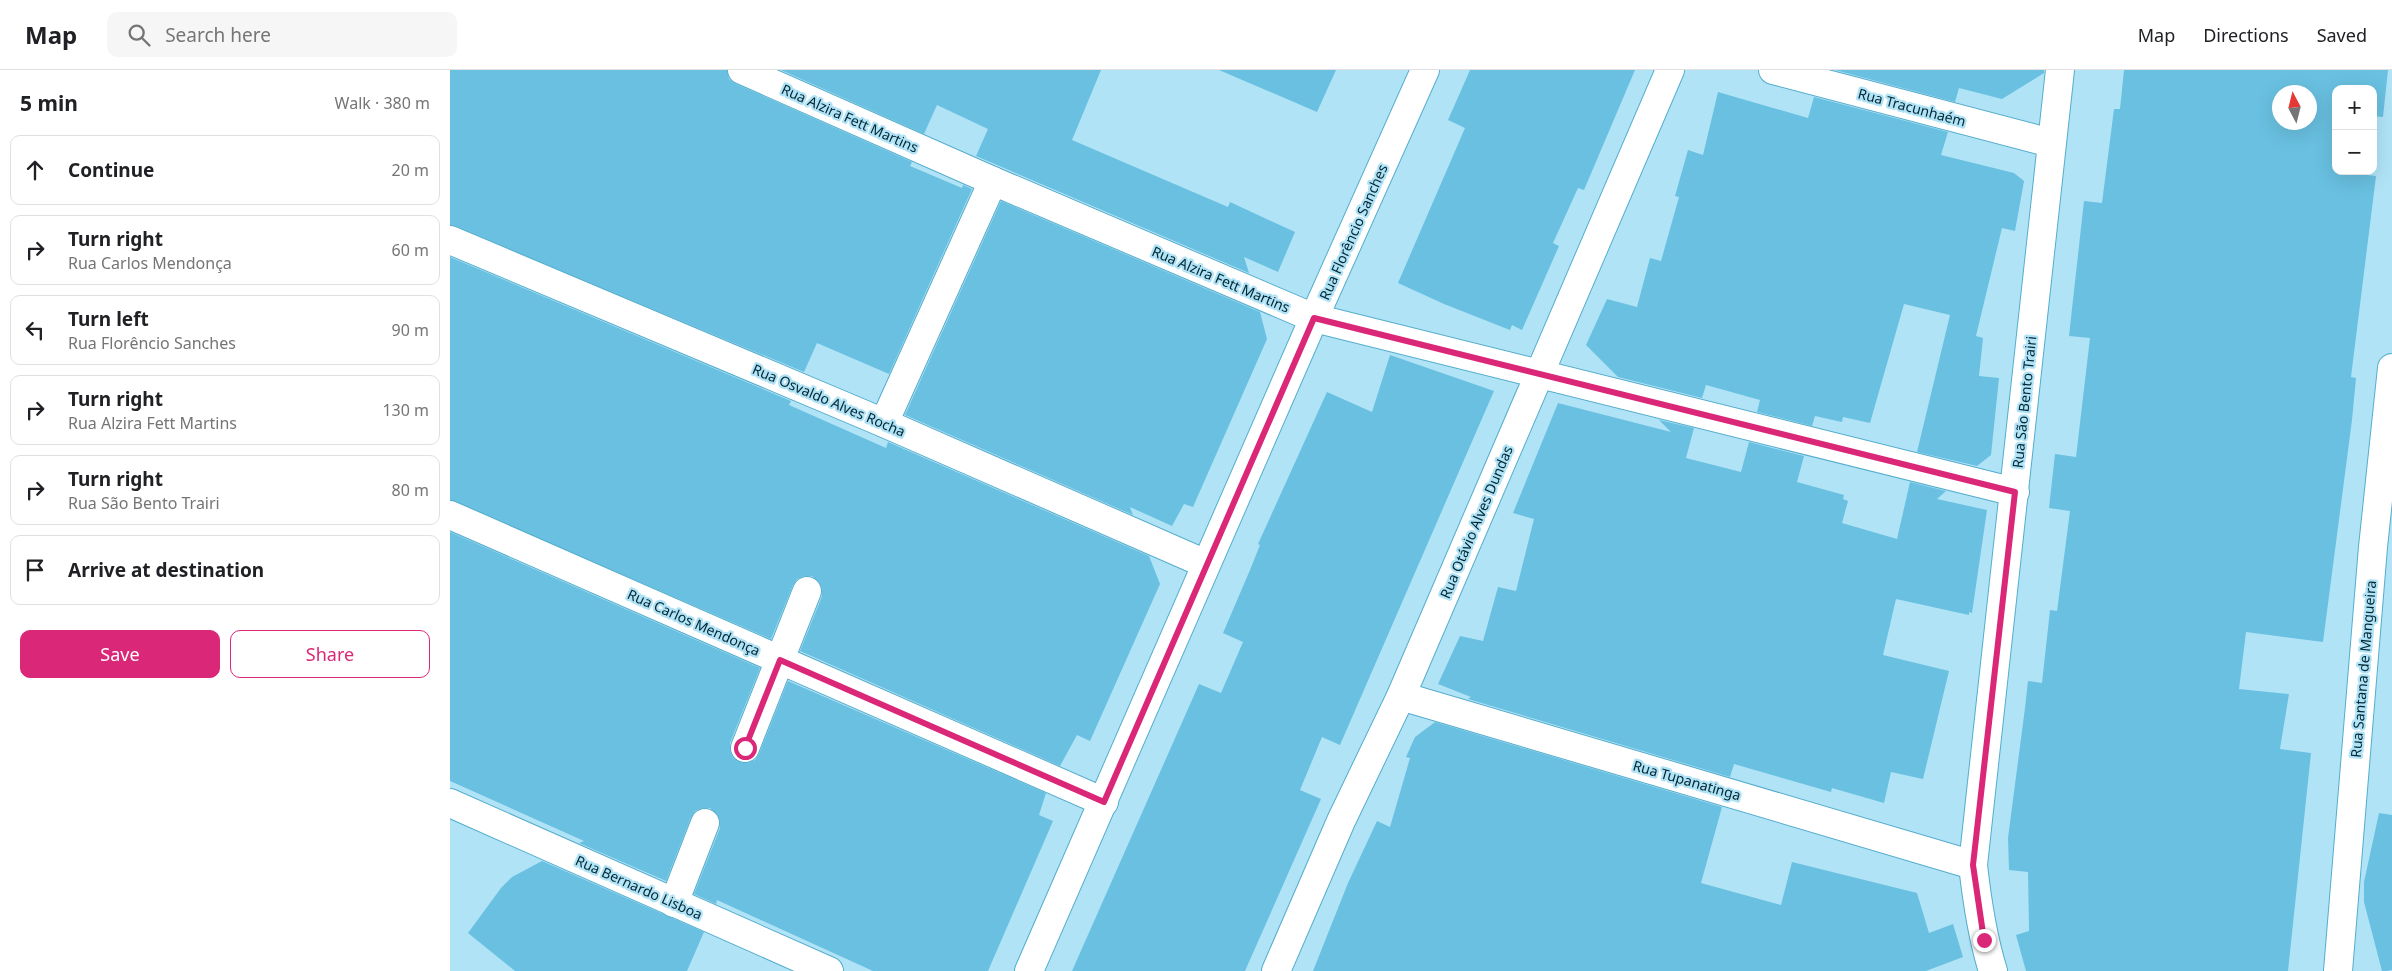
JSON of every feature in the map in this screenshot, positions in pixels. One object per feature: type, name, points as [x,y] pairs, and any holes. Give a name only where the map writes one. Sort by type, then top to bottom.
[{"type":"street","name":"Rua Alzira Fett Martins","points":[[742,70],[993,181],[1314,318],[2015,492]]},
{"type":"street","name":"Rua Otávio Alves Dundas","points":[[1276,971],[1341,821],[1401,696],[1670,70]]},
{"type":"street","name":"Rua Tracunhaém","points":[[1773,70],[2051,143]]},
{"type":"street","name":"Rua São Bento Trairi","points":[[1993,971],[1979,914],[1973,865],[2060,70]]},
{"type":"street","name":"Rua Florêncio Sanches","points":[[1029,971],[1314,318],[1418,72]]},
{"type":"street","points":[[884,423],[993,181]]},
{"type":"street","name":"Rua Osvaldo Alves Rocha","points":[[450,240],[884,423],[1206,564]]},
{"type":"street","name":"Rua Santana de Mangueira","points":[[2338,971],[2383,548],[2392,368]]},
{"type":"street","name":"Rua Carlos Mendonça","points":[[450,515],[1104,802]]},
{"type":"street","points":[[745,748],[807,591]]},
{"type":"street","name":"Rua Tupanatinga","points":[[1401,696],[1973,865]]},
{"type":"street","name":"Rua Bernardo Lisboa","points":[[450,803],[829,971]]},
{"type":"street","points":[[674,903],[705,823]]},
{"type":"building","points":[[450,70],[727,70],[729,79],[736,84],[912,162],[910,166],[962,188],[963,185],[972,189],[889,374],[817,343],[804,372],[450,225]]},
{"type":"building","points":[[781,70],[1101,70],[1072,140],[1228,207],[1230,202],[1295,232],[1278,272],[1244,257],[1249,273],[976,156],[988,129],[937,105],[924,134]]},
{"type":"building","points":[[1219,70],[1336,70],[1317,112]]},
{"type":"building","points":[[1470,70],[1635,70],[1584,190],[1578,188],[1553,243],[1559,246],[1522,330],[1512,325],[1510,330],[1444,304],[1398,283],[1465,128],[1448,120]]},
{"type":"building","points":[[1835,70],[2044,70],[2044,73],[2002,99],[1959,88],[1955,102]]},
{"type":"building","points":[[2124,70],[2388,70],[2383,117],[2377,116],[2377,85],[2332,85],[2332,175],[2376,176],[2351,377],[2356,378],[2352,420],[2323,642],[2246,632],[2239,689],[2289,694],[2280,749],[2311,753],[2288,971],[2026,971],[2016,935],[2029,931],[2028,872],[2009,870],[2008,838],[2028,681],[2042,683],[2050,610],[2057,611],[2070,511],[2049,508],[2055,454],[2076,457],[2090,338],[2069,336],[2084,201],[2102,203],[2114,109],[2120,109]]},
{"type":"building","points":[[1718,92],[1808,118],[1814,97],[1948,132],[1941,155],[2014,173],[2024,181],[2015,231],[2002,228],[1976,336],[1983,338],[1979,376],[1999,378],[1991,455],[1977,466],[1917,452],[1950,315],[1904,304],[1870,423],[1843,417],[1842,422],[1815,416],[1812,426],[1757,412],[1760,400],[1706,385],[1702,398],[1618,377],[1586,345],[1607,299],[1637,307],[1650,258],[1661,261],[1679,197],[1675,196],[1688,150],[1703,155]]},
{"type":"building","points":[[1001,201],[1260,312],[1267,339],[1193,507],[1184,504],[1172,526],[1130,507],[1133,515],[905,415]]},
{"type":"building","points":[[450,257],[791,401],[789,405],[886,448],[888,442],[1149,556],[1160,584],[1090,741],[1077,735],[1060,766],[800,651],[822,596],[822,588],[819,582],[812,576],[804,576],[797,579],[793,585],[771,639],[450,500]]},
{"type":"building","points":[[1390,355],[1494,391],[1340,745],[1322,737],[1300,790],[1321,799],[1245,971],[1072,971],[1199,684],[1221,693],[1243,642],[1223,633],[1260,545],[1258,544],[1327,392],[1372,412]]},
{"type":"building","points":[[1558,403],[1671,432],[1659,420],[1694,428],[1686,458],[1741,472],[1749,442],[1804,456],[1797,482],[1844,495],[1843,499],[1848,501],[1842,523],[1897,539],[1910,482],[1946,491],[1937,499],[1987,510],[1972,613],[1969,612],[1969,615],[1896,599],[1883,655],[1949,671],[1923,779],[1891,772],[1884,803],[1832,788],[1831,792],[1734,764],[1730,777],[1468,699],[1471,697],[1438,684],[1460,636],[1483,641],[1498,587],[1516,591],[1534,519],[1513,513]]},
{"type":"building","points":[[450,532],[760,668],[730,743],[730,751],[733,758],[739,762],[748,763],[755,760],[759,754],[788,681],[1046,793],[1039,815],[1053,821],[988,971],[873,971],[717,900],[716,904],[694,894],[720,828],[717,814],[710,808],[702,808],[695,811],[691,817],[666,881],[579,843],[584,841],[450,781]]},
{"type":"building","points":[[1435,722],[1722,807],[1701,883],[1781,905],[1792,862],[1917,893],[1929,933],[1953,924],[1963,957],[1926,971],[1313,971],[1348,883],[1377,821],[1390,827],[1410,758],[1406,757],[1415,737]]},
{"type":"building","points":[[2379,813],[2392,815],[2392,970],[2387,971],[2382,971],[2364,902],[2364,882]]},
{"type":"building","points":[[542,861],[704,932],[687,971],[515,971],[468,933],[501,888],[512,877]]},
{"type":"route","points":[[745,748],[780,660],[1104,802],[1314,318],[2015,492],[1973,865],[1977,905],[1984,940]]}]
